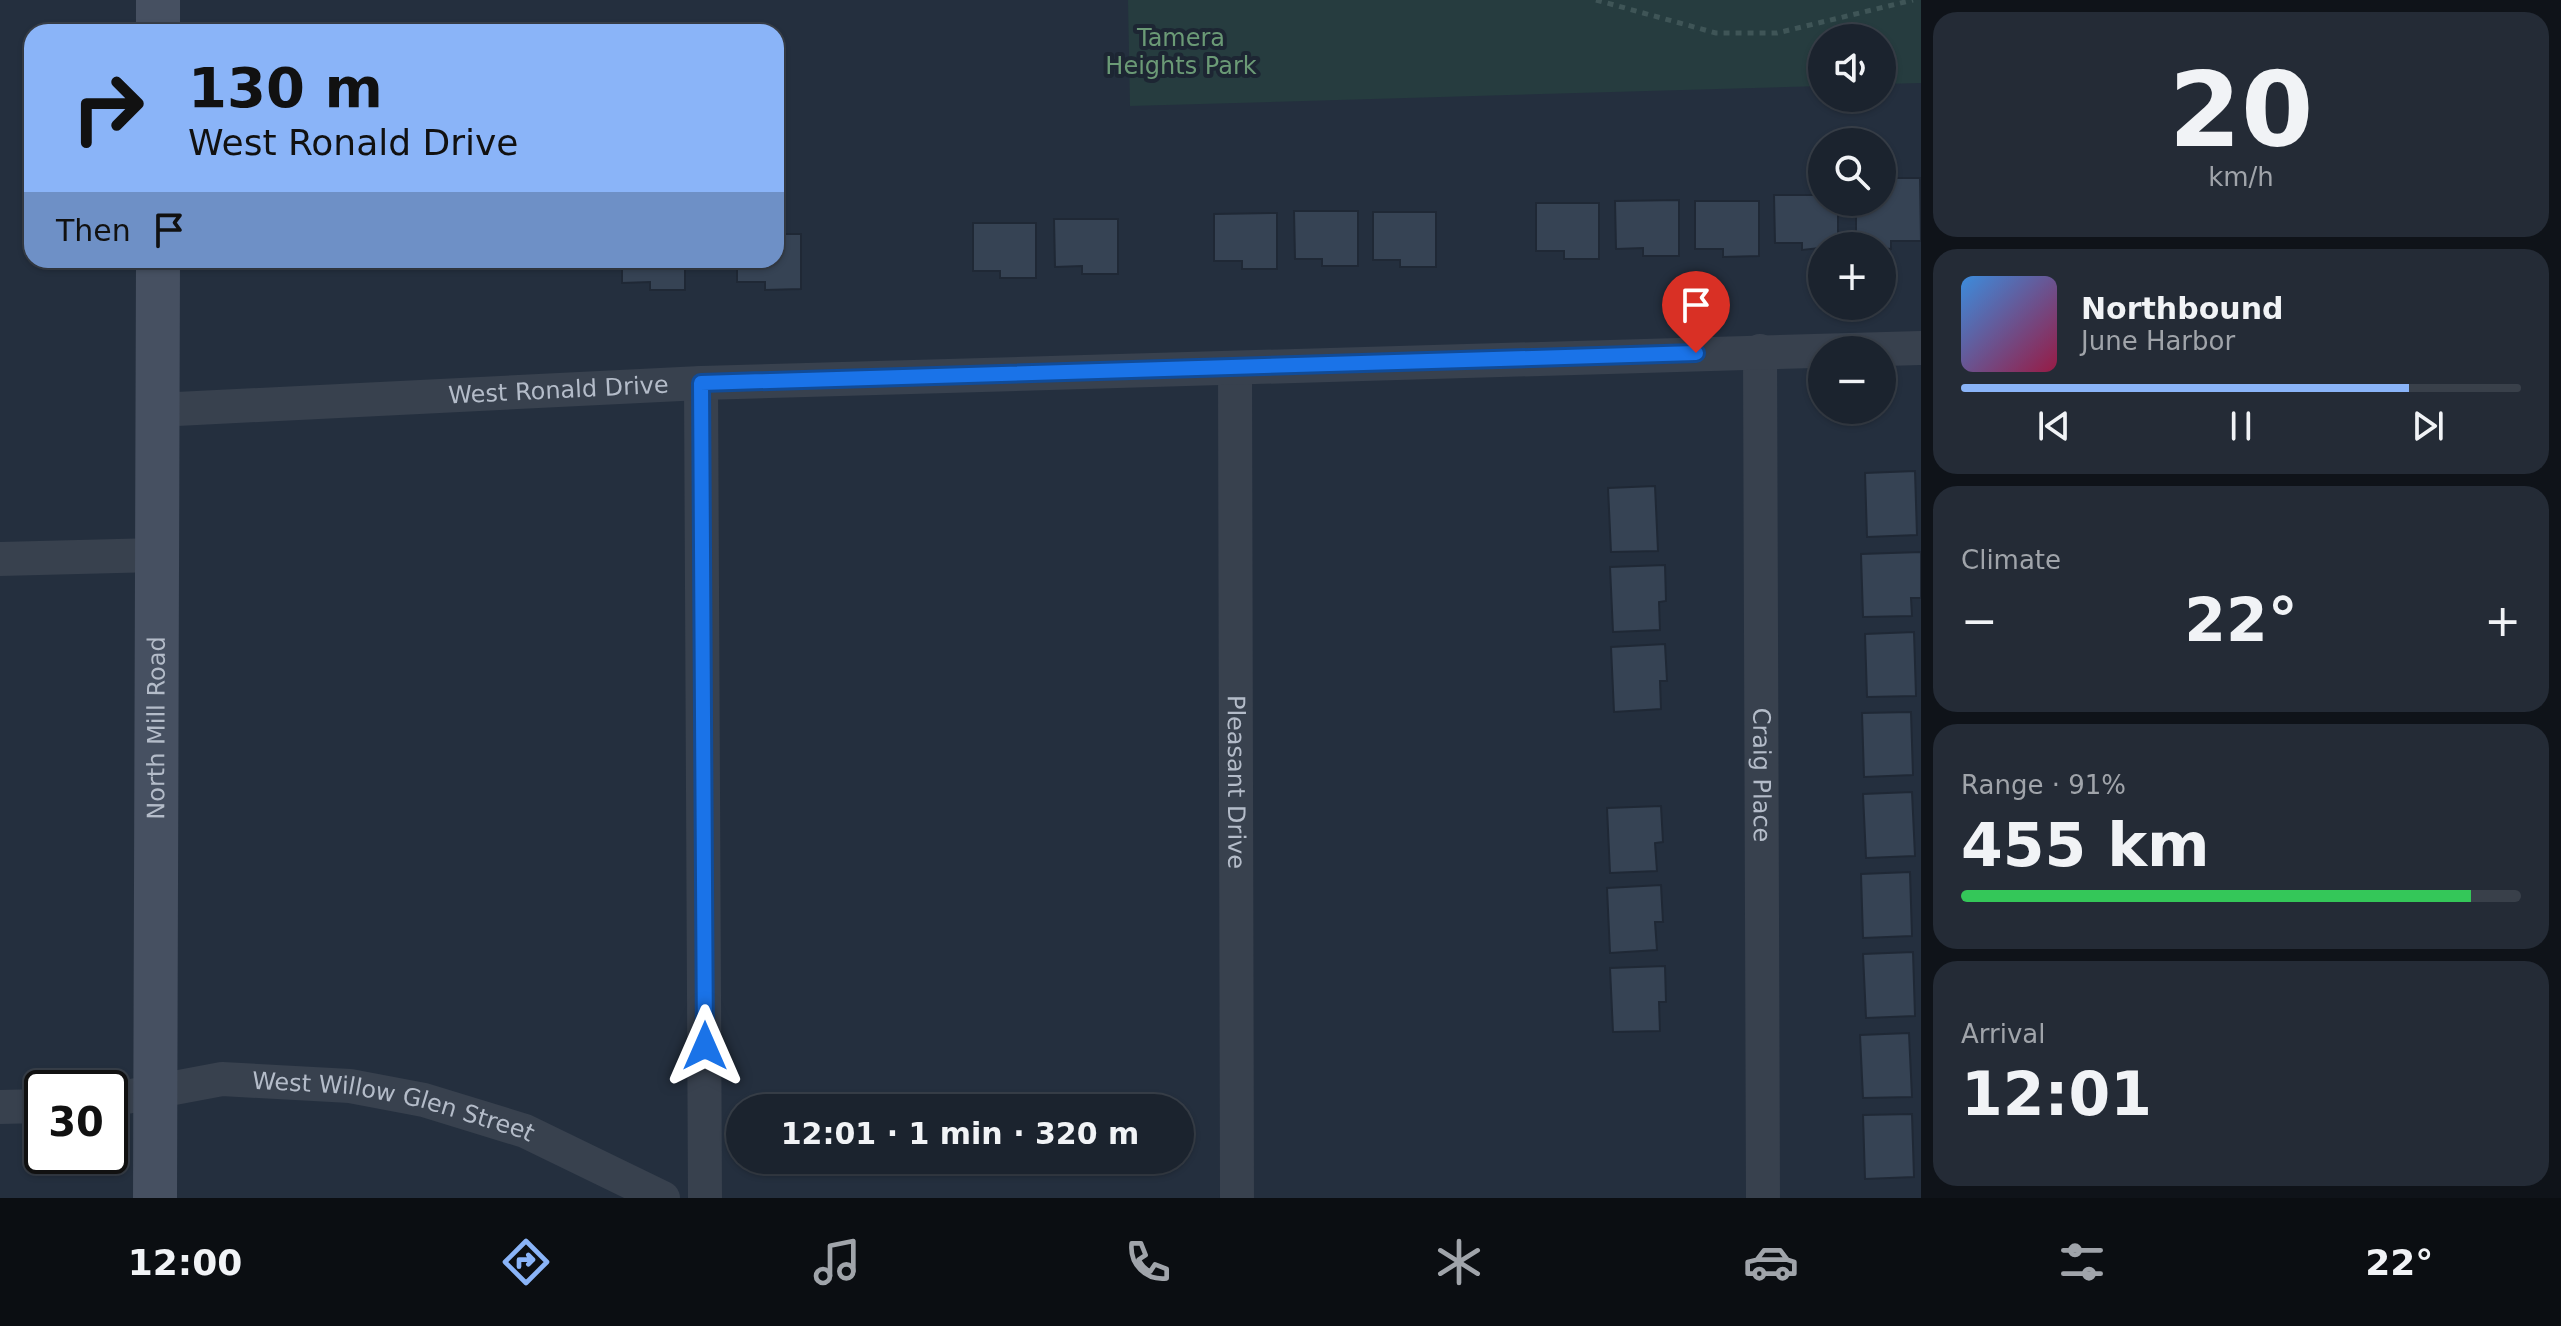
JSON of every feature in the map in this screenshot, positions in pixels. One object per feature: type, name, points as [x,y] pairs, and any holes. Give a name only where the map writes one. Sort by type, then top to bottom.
[{"type":"street","points":[[158,0],[158,24]]},
{"type":"street","name":"North Mill Road","points":[[155,1198],[158,268]]},
{"type":"street","name":"West Ronald Drive","points":[[157,410],[701,383],[1921,348]]},
{"type":"street","name":"Craig Place","points":[[1760,351],[1763,1198]]},
{"type":"street","name":"Pleasant Drive","points":[[1235,368],[1237,1198]]},
{"type":"street","points":[[701,383],[705,1198]]},
{"type":"street","points":[[0,559],[157,555]]},
{"type":"street","name":"West Willow Glen Street","points":[[128,1098],[222,1079],[350,1086],[424,1100],[525,1131],[663,1198]]},
{"type":"street","points":[[0,1107],[24,1106]]},
{"type":"path","points":[[1596,0],[1716,33],[1777,33],[1913,0]]},
{"type":"green space","name":"Tamera Heights Park","points":[[1128,0],[1921,0],[1921,83],[1896,84],[1896,24],[1808,24],[1808,86],[1130,106]]},
{"type":"building","points":[[1896,178],[1920,178],[1921,241],[1896,241],[1896,232],[1856,232],[1856,216],[1896,216]]},
{"type":"building","points":[[1774,195],[1808,195],[1808,216],[1838,216],[1838,232],[1808,232],[1808,249],[1802,250],[1802,243],[1775,243]]},
{"type":"building","points":[[1679,200],[1679,256],[1643,256],[1643,248],[1616,249],[1615,201]]},
{"type":"building","points":[[1695,201],[1759,201],[1759,256],[1723,257],[1723,249],[1695,249]]},
{"type":"building","points":[[1536,203],[1599,203],[1599,259],[1564,259],[1564,251],[1536,251]]},
{"type":"building","points":[[1294,211],[1358,211],[1358,266],[1322,266],[1322,259],[1295,259]]},
{"type":"building","points":[[1373,212],[1436,212],[1436,267],[1400,267],[1400,260],[1373,260]]},
{"type":"building","points":[[1277,213],[1277,269],[1242,269],[1242,261],[1214,261],[1214,214]]},
{"type":"building","points":[[1054,219],[1118,219],[1118,274],[1082,274],[1082,266],[1055,267]]},
{"type":"building","points":[[973,223],[1036,223],[1036,278],[1000,278],[1000,271],[973,271]]},
{"type":"building","points":[[784,234],[801,234],[801,289],[765,290],[765,282],[737,282],[737,268],[784,268]]},
{"type":"building","points":[[622,268],[685,268],[685,290],[650,290],[650,282],[622,283]]},
{"type":"building","points":[[1915,471],[1917,535],[1867,537],[1865,473]]},
{"type":"building","points":[[1655,486],[1658,551],[1611,552],[1608,488]]},
{"type":"building","points":[[1921,552],[1921,598],[1911,598],[1912,616],[1863,617],[1861,554]]},
{"type":"building","points":[[1665,565],[1666,601],[1659,602],[1660,630],[1613,632],[1610,567]]},
{"type":"building","points":[[1914,632],[1916,696],[1867,697],[1865,634]]},
{"type":"building","points":[[1665,644],[1667,681],[1660,681],[1661,709],[1614,712],[1611,647]]},
{"type":"building","points":[[1911,712],[1913,775],[1864,777],[1862,713]]},
{"type":"building","points":[[1912,792],[1915,856],[1866,858],[1863,794]]},
{"type":"building","points":[[1661,806],[1663,842],[1655,843],[1657,871],[1610,873],[1607,808]]},
{"type":"building","points":[[1910,872],[1912,936],[1863,938],[1861,874]]},
{"type":"building","points":[[1661,885],[1663,922],[1655,922],[1657,950],[1610,953],[1607,888]]},
{"type":"building","points":[[1913,952],[1915,1016],[1866,1018],[1863,954]]},
{"type":"building","points":[[1665,966],[1666,1002],[1659,1002],[1660,1031],[1613,1032],[1610,968]]},
{"type":"building","points":[[1909,1033],[1912,1097],[1863,1098],[1860,1035]]},
{"type":"building","points":[[1912,1114],[1914,1177],[1865,1179],[1863,1115]]},
{"type":"route","points":[[705,1046],[701,383],[1696,353]]}]
